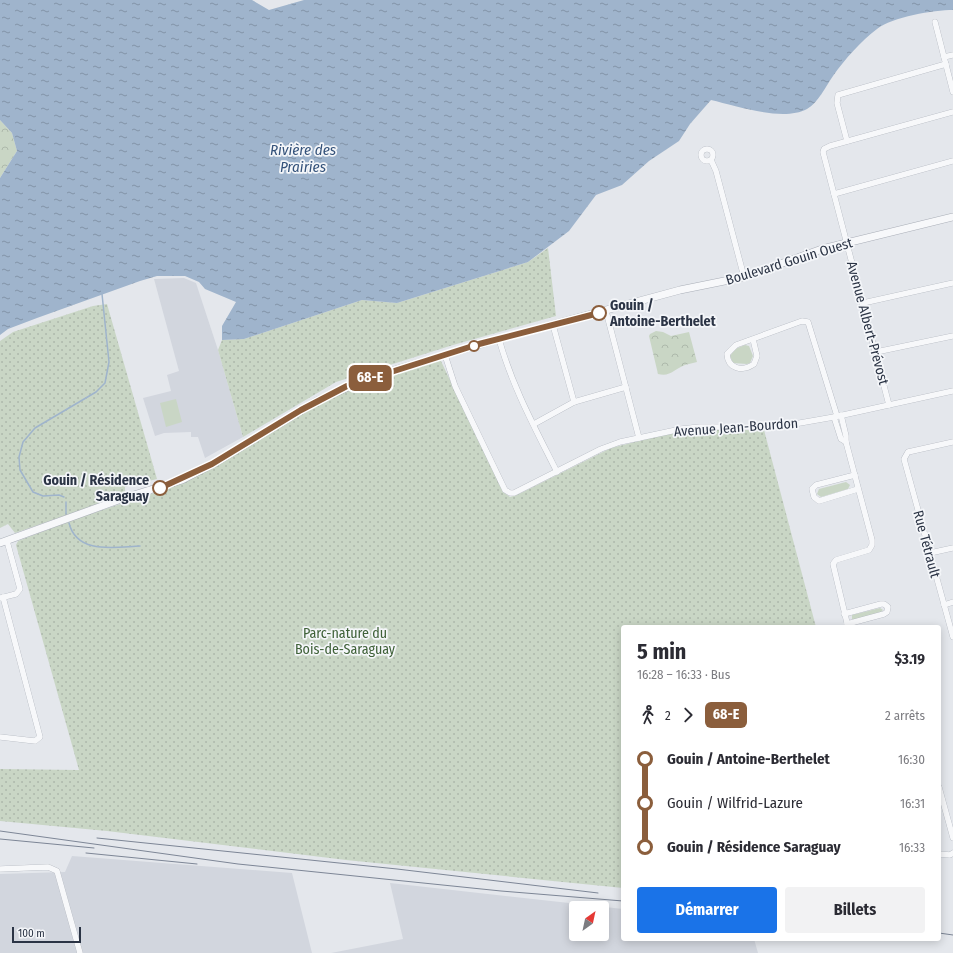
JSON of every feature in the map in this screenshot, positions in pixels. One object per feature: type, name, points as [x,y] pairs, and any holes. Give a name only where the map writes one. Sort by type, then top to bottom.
[{"type":"street","points":[[934,22],[952,81],[953,92]]},
{"type":"street","points":[[944,57],[953,55]]},
{"type":"street","points":[[946,64],[838,95],[837,103],[847,142],[953,112]]},
{"type":"street","name":"Avenue Albert-Prévost","points":[[847,142],[824,149],[823,154],[890,405]]},
{"type":"street","points":[[711,160],[717,174],[744,278]]},
{"type":"street","points":[[834,194],[953,162]]},
{"type":"street","name":"Boulevard Gouin Ouest","points":[[3,542],[124,498],[182,480],[212,464],[331,393],[368,378],[499,339],[680,290],[744,278],[799,256],[847,242],[953,217]]},
{"type":"street","points":[[863,303],[953,283]]},
{"type":"street","points":[[606,311],[639,438]]},
{"type":"street","points":[[753,338],[757,356],[754,364],[742,368],[734,367],[730,364],[727,354],[731,348],[753,338],[802,321],[808,322],[838,416],[841,439],[846,442],[872,540],[872,545],[869,550],[836,560],[833,564],[848,625]]},
{"type":"street","points":[[553,325],[574,402]]},
{"type":"street","points":[[876,352],[953,336]]},
{"type":"street","points":[[499,339],[509,371],[556,472]]},
{"type":"street","name":"Avenue Jean-Bourdon","points":[[445,355],[456,386],[505,490],[514,494],[601,449],[639,438],[700,427],[770,427],[838,416],[953,391]]},
{"type":"street","points":[[534,424],[574,402],[626,387]]},
{"type":"street","name":"Rue Tétrault","points":[[953,442],[908,452],[904,459],[953,637]]},
{"type":"street","points":[[855,475],[816,485],[812,489],[814,498],[819,501],[858,489]]},
{"type":"street","points":[[0,737],[33,741],[39,738],[39,731],[2,598],[18,592],[19,585],[3,542]]},
{"type":"street","points":[[930,553],[953,548]]},
{"type":"street","points":[[944,605],[953,602]]},
{"type":"street","points":[[844,614],[881,604],[884,604],[888,608],[887,612],[884,614],[851,625]]},
{"type":"street","points":[[941,794],[953,838]]},
{"type":"street","points":[[941,854],[950,855],[953,853]]},
{"type":"street","points":[[0,869],[48,867],[57,871],[80,953]]},
{"type":"shaded area","points":[[184,278],[196,283],[218,350],[243,437],[205,458],[198,437],[191,437],[191,432],[164,433],[155,436],[143,398],[171,391],[167,375],[179,371],[154,279]]},
{"type":"shaded area","points":[[72,856],[292,873],[312,953],[0,953],[0,874],[65,872]]},
{"type":"shaded area","points":[[390,883],[569,903],[569,941],[609,941],[609,907],[621,909],[621,941],[755,941],[758,953],[331,953],[403,939]]},
{"type":"green space","points":[[0,120],[12,133],[17,151],[0,178]]},
{"type":"green space","points":[[548,248],[556,316],[453,345],[336,382],[243,437],[218,350],[222,340],[244,339],[362,300],[397,303],[528,262]]},
{"type":"green space","points":[[107,304],[157,479],[125,487],[125,495],[15,533],[8,524],[0,528],[0,341],[13,332],[93,306]]},
{"type":"green space","points":[[656,331],[663,332],[671,336],[689,332],[697,362],[685,365],[669,374],[658,374],[649,336]]},
{"type":"green space","points":[[745,345],[749,346],[753,356],[750,363],[733,363],[730,356],[735,349]]},
{"type":"green space","name":"Parc-nature du Bois-de-Saraguay","points":[[440,359],[503,492],[510,497],[517,495],[611,448],[667,434],[707,428],[764,430],[815,625],[621,625],[621,888],[346,860],[107,831],[0,821],[0,769],[79,770],[16,545],[18,541],[75,519],[172,487],[325,400],[355,386]]},
{"type":"green space","points":[[176,399],[182,422],[166,427],[160,403]]},
{"type":"green space","points":[[846,482],[850,485],[848,489],[821,497],[817,494],[819,489]]},
{"type":"green space","points":[[880,608],[883,610],[881,612],[854,620],[852,619],[852,615]]},
{"type":"water","name":"Rivière des Prairies","points":[[0,0],[252,0],[269,10],[304,0],[953,0],[953,10],[935,11],[903,18],[877,29],[848,57],[818,99],[807,109],[797,113],[786,114],[760,112],[711,100],[690,124],[679,141],[649,161],[622,185],[596,195],[569,231],[528,262],[397,303],[362,300],[244,339],[222,340],[222,326],[236,302],[205,289],[199,282],[185,276],[157,276],[140,281],[8,329],[0,335],[0,178],[17,151],[12,133],[0,120]]},
{"type":"waterway","points":[[64,497],[59,495],[43,496],[33,492],[20,470],[19,457],[23,442],[35,428],[96,392],[105,383],[109,362],[102,294]]},
{"type":"waterway","points":[[66,502],[66,514]]},
{"type":"waterway","points":[[69,523],[73,533],[88,545],[109,548],[140,546]]},
{"type":"tram line","points":[[0,831],[238,864],[501,891],[621,901]]},
{"type":"tram line","points":[[97,838],[397,869],[598,893]]},
{"type":"tram line","points":[[0,839],[94,848]]},
{"type":"tram line","points":[[86,853],[197,864]]},
{"type":"tram line","points":[[941,933],[953,935]]},
{"type":"bus line","name":"68-E","points":[[160,488],[182,480],[202,470],[301,410],[347,386],[368,378],[479,344],[599,313]]},
{"type":"place","name":"Gouin / Antoine-Berthelet","points":[[599,313]]},
{"type":"place","name":"Gouin / Résidence Saraguay","points":[[160,488]]}]
